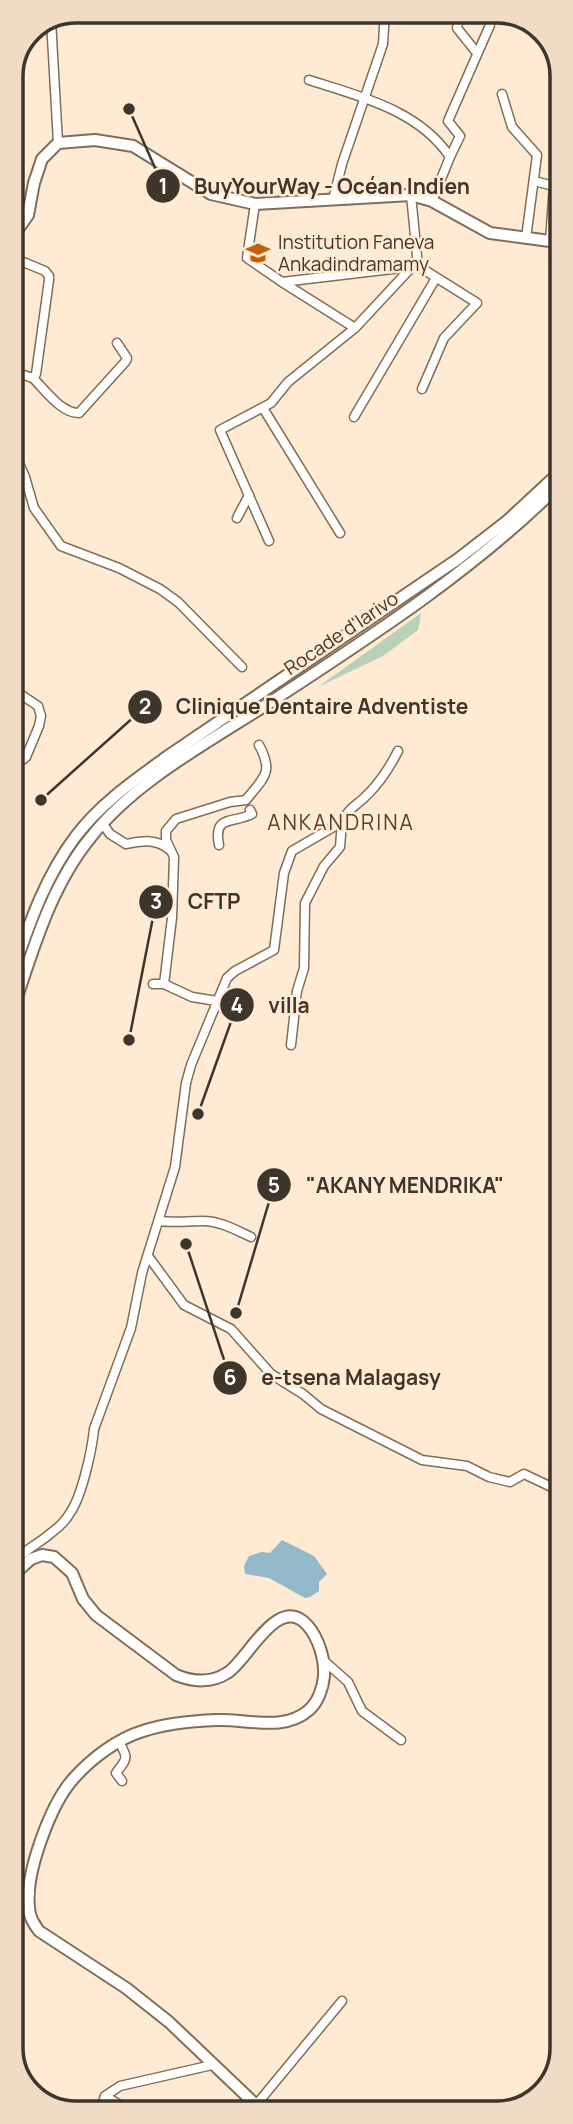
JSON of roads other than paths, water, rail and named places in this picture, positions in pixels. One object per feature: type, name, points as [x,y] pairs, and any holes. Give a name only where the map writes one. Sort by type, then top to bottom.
[{"type":"street","points":[[332,200],[383,44],[384,23]]},
{"type":"street","points":[[458,23],[457,28],[478,53]]},
{"type":"street","points":[[432,201],[460,136],[448,121],[490,25]]},
{"type":"street","points":[[52,29],[58,143]]},
{"type":"street","points":[[309,80],[365,98],[426,128],[450,156]]},
{"type":"street","points":[[502,94],[512,127],[537,155],[526,238]]},
{"type":"street","points":[[23,222],[28,215],[34,183],[43,159],[58,143],[95,140],[133,146],[211,194],[255,204],[411,195],[432,201],[490,233],[550,240]]},
{"type":"street","points":[[534,181],[550,185]]},
{"type":"street","points":[[269,541],[220,430],[271,403],[288,382],[355,328],[414,267],[411,195]]},
{"type":"street","points":[[255,204],[247,258],[355,328]]},
{"type":"street","points":[[23,262],[49,275],[36,374],[33,378]]},
{"type":"street","points":[[282,282],[414,267],[477,303],[444,338],[422,389]]},
{"type":"street","points":[[354,417],[436,278]]},
{"type":"street","points":[[23,375],[33,378],[64,408],[75,414],[79,413],[126,361],[127,358],[117,343]]},
{"type":"street","points":[[263,408],[340,533]]},
{"type":"street","points":[[23,473],[34,508],[61,546],[119,568],[160,589],[178,602],[242,667]]},
{"type":"street","name":"Rocade d'Iarivo","points":[[23,943],[53,873],[76,837],[125,786],[458,559],[507,521],[550,481]]},
{"type":"street","name":"Rocade d'Iarivo","points":[[23,981],[59,887],[75,858],[103,824],[145,786],[437,588],[526,517],[550,494]]},
{"type":"street","points":[[237,518],[249,495]]},
{"type":"street","points":[[23,696],[38,706],[41,716],[26,757],[23,758]]},
{"type":"street","points":[[164,984],[172,918],[174,857],[166,840],[166,831],[176,819],[230,802],[246,800],[263,778],[267,766],[266,757],[259,745]]},
{"type":"street","points":[[291,1045],[297,990],[304,968],[305,903],[324,866],[340,847],[342,822],[350,808],[364,799],[388,771],[398,751]]},
{"type":"street","points":[[219,845],[217,834],[220,825],[228,819],[252,814],[250,810]]},
{"type":"street","points":[[23,1553],[70,1515],[93,1445],[94,1429],[131,1328],[142,1273],[175,1167],[186,1083],[227,978],[274,950],[284,873],[292,851],[342,822]]},
{"type":"street","points":[[103,824],[110,834],[126,844],[150,840],[162,843],[172,852]]},
{"type":"street","points":[[153,984],[164,984],[192,997],[217,1001]]},
{"type":"street","points":[[159,1222],[180,1224],[205,1221],[227,1226],[251,1237]]},
{"type":"street","points":[[148,1256],[184,1305],[231,1329],[271,1374],[321,1409],[422,1460],[467,1466],[489,1477],[510,1482],[524,1474],[550,1486]]},
{"type":"street","points":[[23,1566],[31,1559],[42,1555],[54,1557],[72,1573],[83,1599],[96,1615],[176,1675],[189,1680],[215,1679],[230,1672],[259,1637],[272,1624],[282,1619],[296,1618],[308,1626],[318,1642],[324,1678],[315,1704],[297,1718],[279,1723],[222,1720],[185,1722],[144,1730],[101,1753],[62,1793],[38,1849],[28,1906],[39,1931],[61,1948],[126,1988],[169,2022],[252,2101]]},
{"type":"street","points":[[322,1659],[348,1682],[362,1711],[401,1740]]},
{"type":"street","points":[[119,1742],[127,1755],[127,1760],[116,1773],[122,1781]]},
{"type":"street","points":[[23,1896],[30,1893]]},
{"type":"street","points":[[259,2101],[342,2001]]},
{"type":"street","points":[[103,2101],[105,2096],[120,2085],[212,2065]]},
{"type":"street","points":[[105,2096],[113,2101]]},
{"type":"water","points":[[282,1540],[314,1556],[327,1574],[319,1582],[319,1591],[310,1597],[305,1598],[269,1578],[245,1574],[244,1566],[249,1556],[262,1552],[270,1553]]},
{"type":"place","name":"BuyYourWay - Océan Indien","points":[[129,109]]},
{"type":"place","name":"Institution Faneva Ankadindramamy","points":[[258,253]]},
{"type":"place","name":"Clinique Dentaire Adventiste","points":[[41,800]]},
{"type":"place","name":"CFTP","points":[[129,1040]]},
{"type":"place","name":"villa","points":[[198,1114]]},
{"type":"place","name":"e-tsena Malagasy","points":[[186,1244]]},
{"type":"place","name":"\"AKANY MENDRIKA\"","points":[[236,1313]]},
{"type":"district","name":"ANKANDRINA","points":[[341,823]]}]
